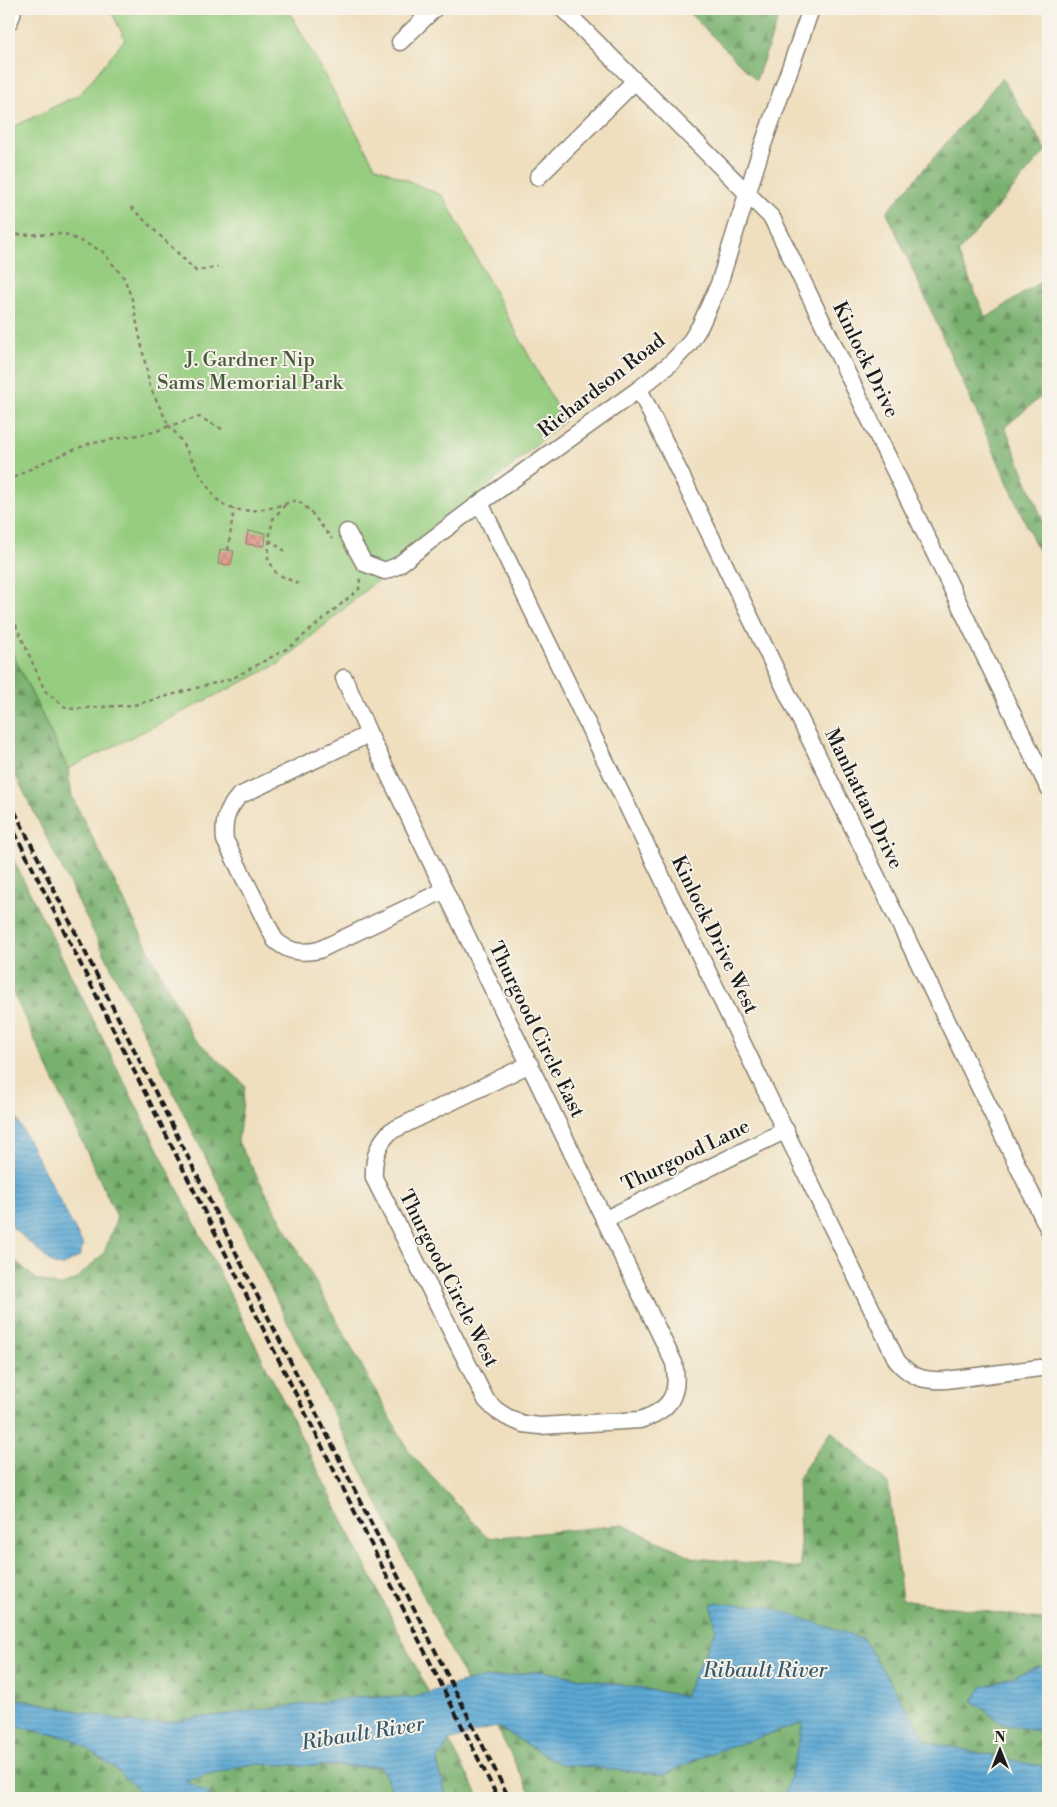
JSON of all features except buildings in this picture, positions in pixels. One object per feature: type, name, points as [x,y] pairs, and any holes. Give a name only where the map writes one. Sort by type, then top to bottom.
[{"type":"street","points":[[400,42],[434,9]]},
{"type":"street","name":"Kinlock Drive","points":[[563,9],[772,218],[1048,787]]},
{"type":"street","name":"Richardson Road","points":[[341,537],[364,563],[385,572],[397,566],[480,503],[639,388],[671,363],[689,344],[712,304],[810,9]]},
{"type":"street","points":[[538,177],[636,82]]},
{"type":"street","name":"Manhattan Drive","points":[[639,388],[1048,1228]]},
{"type":"street","name":"Kinlock Drive West","points":[[480,503],[897,1362],[906,1372],[918,1378],[931,1381],[1048,1367]]},
{"type":"street","name":"Thurgood Circle East","points":[[344,678],[444,890],[674,1363],[676,1389],[670,1402]]},
{"type":"street","points":[[369,734],[239,796],[226,816],[223,826],[225,840],[274,940],[283,947],[295,951],[308,953],[319,950],[444,890]]},
{"type":"street","name":"Thurgood Circle West","points":[[530,1064],[391,1131],[377,1150],[373,1163],[374,1178],[486,1400],[496,1410],[523,1424],[540,1426],[640,1420],[653,1416],[670,1402]]},
{"type":"street","name":"Thurgood Lane","points":[[604,1220],[786,1130]]},
{"type":"path","points":[[131,207],[196,271],[218,267]]},
{"type":"path","points":[[9,235],[65,234],[102,251],[124,278],[132,299],[150,387],[169,426],[177,433],[206,484],[222,504],[240,511],[272,508],[297,500],[341,537]]},
{"type":"path","points":[[9,480],[46,461],[88,444],[146,434],[200,417],[222,428]]},
{"type":"path","points":[[286,504],[282,511],[273,519],[268,559],[276,573],[298,584]]},
{"type":"path","points":[[228,550],[234,508]]},
{"type":"path","points":[[269,540],[286,551]]},
{"type":"path","points":[[9,610],[45,691],[68,709],[134,705],[233,678],[290,647],[359,589],[360,580],[355,573]]},
{"type":"green space","name":"J. Gardner Nip Sams Memorial Park","points":[[110,9],[288,9],[375,166],[443,196],[564,421],[279,664],[68,769],[9,646],[9,129],[80,94],[125,39]]},
{"type":"green space","points":[[685,9],[782,9],[756,80]]},
{"type":"green space","points":[[1002,78],[1046,150],[958,253],[986,318],[1048,277],[1048,391],[1005,427],[1048,533],[1048,573],[887,212]]},
{"type":"green space","points":[[9,646],[68,769],[72,797],[192,1036],[245,1085],[238,1142],[410,1453],[488,1538],[623,1525],[695,1558],[801,1568],[798,1478],[831,1431],[888,1484],[902,1600],[1048,1620],[1048,1664],[982,1687],[1002,1724],[1048,1733],[1048,1768],[928,1742],[863,1639],[716,1630],[684,1696],[541,1671],[466,1681],[9,762]]},
{"type":"green space","points":[[9,851],[429,1693],[412,1698],[367,1696],[145,1725],[9,1697],[9,1255],[36,1279],[58,1286],[74,1281],[104,1253],[117,1217],[9,984]]},
{"type":"green space","points":[[803,1723],[783,1798],[533,1798],[496,1726],[560,1764],[664,1775],[706,1755]]},
{"type":"green space","points":[[9,1725],[73,1739],[111,1765],[148,1798],[9,1798]]},
{"type":"green space","points":[[449,1741],[480,1798],[447,1798],[437,1762]]},
{"type":"green space","points":[[251,1764],[381,1767],[396,1798],[214,1798],[184,1780]]},
{"type":"water","points":[[9,1104],[83,1245],[80,1256],[63,1266],[54,1265],[9,1224]]},
{"type":"water","name":"Ribault River","points":[[711,1603],[766,1606],[863,1639],[928,1742],[1048,1768],[1048,1798],[783,1798],[803,1723],[706,1755],[664,1775],[560,1764],[496,1726],[449,1741],[437,1762],[447,1798],[396,1798],[381,1767],[251,1764],[185,1780],[214,1798],[148,1798],[111,1765],[73,1739],[9,1725],[9,1697],[145,1725],[367,1696],[412,1698],[466,1681],[541,1671],[684,1696],[716,1630]]},
{"type":"water","points":[[1048,1664],[1048,1733],[1002,1724],[973,1701],[982,1687]]},
{"type":"railway","points":[[9,800],[509,1798]]},
{"type":"railway","points":[[9,821],[498,1798]]}]
